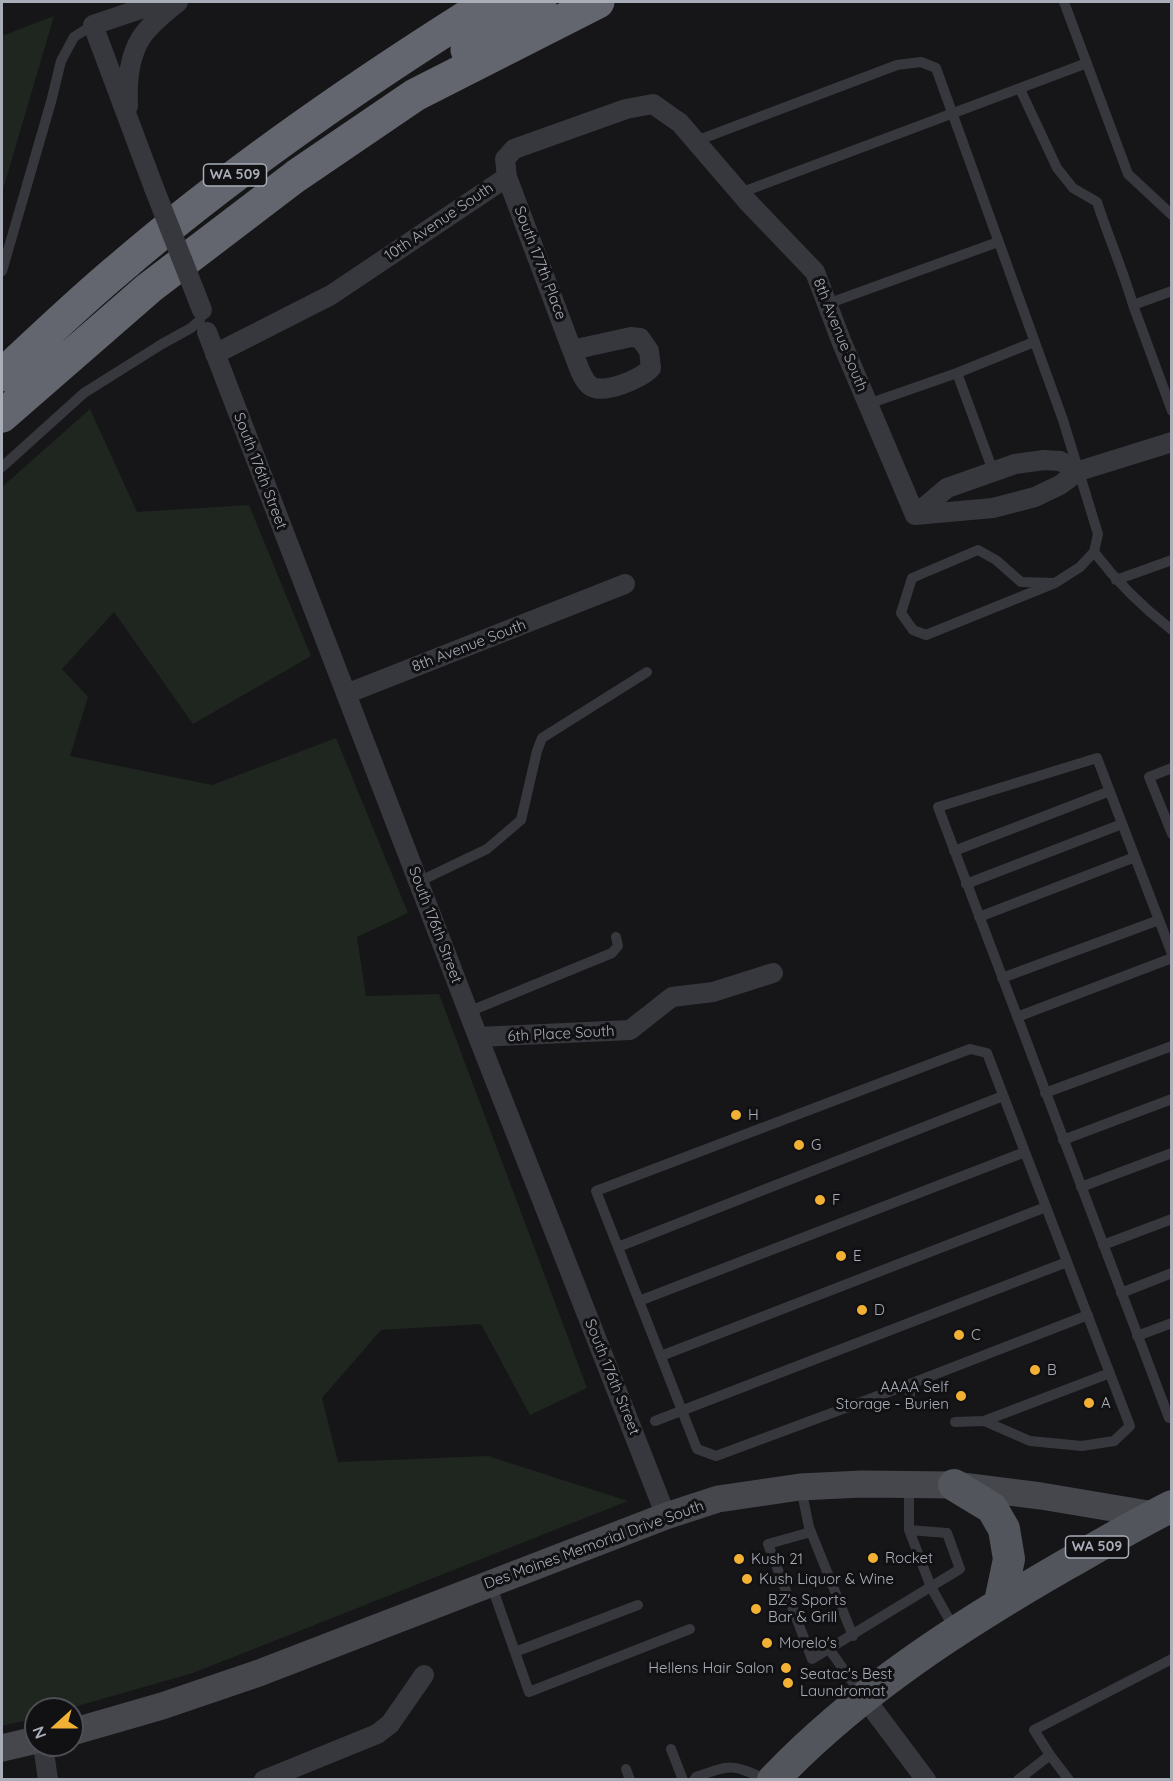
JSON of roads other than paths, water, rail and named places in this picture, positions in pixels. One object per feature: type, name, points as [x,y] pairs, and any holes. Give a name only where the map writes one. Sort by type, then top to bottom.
[{"type":"highway","name":"WA 509","points":[[2,375],[120,267],[233,176],[407,54],[490,2]]},
{"type":"highway","points":[[416,95],[461,55],[510,19],[540,2]]},
{"type":"highway","name":"WA 509","points":[[2,416],[149,288],[296,176],[416,95],[598,2]]},
{"type":"main road","name":"Des Moines Memorial Drive South","points":[[84,1729],[162,1706],[259,1673],[666,1516],[718,1499],[801,1487],[862,1484],[954,1485],[1163,1511]]},
{"type":"main road","points":[[954,1485],[992,1508],[1004,1529],[1009,1559],[1000,1602]]},
{"type":"main road","name":"WA 509","points":[[772,1779],[864,1697],[927,1649],[1000,1602],[1163,1511]]},
{"type":"main road","points":[[2,1748],[24,1743]]},
{"type":"street","points":[[161,2],[93,25],[202,310]]},
{"type":"street","points":[[129,121],[127,87],[133,59],[141,38],[178,2]]},
{"type":"street","name":"8th Avenue South","points":[[653,104],[680,123],[740,193],[815,272],[915,515]]},
{"type":"street","name":"10th Avenue South","points":[[215,354],[331,295],[507,177],[505,159],[514,149],[626,109],[653,104]]},
{"type":"street","name":"South 177th Place","points":[[507,177],[572,350]]},
{"type":"street","name":"South 176th Street","points":[[207,332],[468,1012],[666,1516]]},
{"type":"street","points":[[915,515],[993,508],[1025,500],[1060,485],[1079,471],[1172,442]]},
{"type":"street","points":[[915,515],[947,488],[1015,464],[1044,460],[1060,461],[1079,471]]},
{"type":"street","name":"8th Avenue South","points":[[346,694],[625,584]]},
{"type":"street","name":"6th Place South","points":[[478,1037],[630,1030],[672,997],[713,992],[773,973]]},
{"type":"street","points":[[264,1779],[377,1734],[390,1724],[424,1675]]},
{"type":"street","points":[[864,1697],[926,1779]]},
{"type":"street","points":[[45,1757],[48,1779]]},
{"type":"lane","points":[[1064,2],[1128,174],[1172,215]]},
{"type":"lane","points":[[2,271],[51,102],[60,61],[74,37],[93,25]]},
{"type":"lane","points":[[696,141],[897,65],[921,62],[936,68],[1063,420],[1098,534],[1095,552],[1080,567],[1055,583],[926,635],[913,630],[900,613],[912,578],[978,550],[996,560],[1021,582],[1055,583]]},
{"type":"lane","points":[[740,193],[1087,63]]},
{"type":"lane","points":[[1020,89],[1057,168],[1073,188],[1097,202],[1172,411]]},
{"type":"lane","points":[[827,304],[998,242]]},
{"type":"lane","points":[[1133,305],[1172,291]]},
{"type":"lane","points":[[2,466],[84,393],[191,328],[200,320],[202,310]]},
{"type":"lane","points":[[868,404],[1034,342]]},
{"type":"lane","points":[[957,372],[993,471]]},
{"type":"lane","points":[[1095,552],[1116,580],[1152,615],[1172,630]]},
{"type":"lane","points":[[1116,580],[1172,560]]},
{"type":"lane","points":[[418,882],[487,849],[521,820],[542,738],[647,672]]},
{"type":"lane","points":[[1017,1017],[1172,956],[1097,758],[938,807],[966,884],[1168,1418]]},
{"type":"lane","points":[[1172,768],[1149,777],[1172,834]]},
{"type":"lane","points":[[954,851],[1110,791]]},
{"type":"lane","points":[[966,884],[1122,824]]},
{"type":"lane","points":[[979,917],[1135,857]]},
{"type":"lane","points":[[1002,978],[1159,920]]},
{"type":"lane","points":[[468,1012],[612,953],[618,946],[616,937]]},
{"type":"lane","points":[[1046,1093],[1172,1046]]},
{"type":"lane","points":[[984,1421],[1029,1441],[1083,1446],[1114,1441],[1130,1426],[1088,1315],[987,1053],[970,1048],[596,1191],[697,1449],[716,1456],[1088,1315]]},
{"type":"lane","points":[[618,1247],[1003,1096]]},
{"type":"lane","points":[[1063,1140],[1172,1099]]},
{"type":"lane","points":[[639,1301],[1025,1152]]},
{"type":"lane","points":[[1081,1187],[1172,1153]]},
{"type":"lane","points":[[661,1356],[1046,1208]]},
{"type":"lane","points":[[1103,1245],[1172,1219]]},
{"type":"lane","points":[[655,1421],[1067,1262]]},
{"type":"lane","points":[[1121,1293],[1172,1273]]},
{"type":"lane","points":[[1137,1336],[1172,1323]]},
{"type":"lane","points":[[955,1422],[984,1421],[1110,1373]]},
{"type":"lane","points":[[910,1384],[910,1404]]},
{"type":"lane","points":[[909,1485],[909,1530],[931,1587],[956,1631]]},
{"type":"lane","points":[[801,1487],[811,1532],[853,1636]]},
{"type":"lane","points":[[811,1532],[768,1544],[812,1659],[960,1569],[947,1533],[909,1530]]},
{"type":"lane","points":[[490,1583],[529,1692],[690,1629]]},
{"type":"lane","points":[[515,1652],[638,1605]]},
{"type":"lane","points":[[829,1649],[864,1697]]},
{"type":"lane","points":[[1070,1779],[1050,1755],[1034,1730],[1172,1659]]},
{"type":"lane","points":[[671,1749],[683,1779]]},
{"type":"lane","points":[[1018,1779],[1050,1755]]},
{"type":"lane","points":[[694,1779],[730,1766],[767,1779]]},
{"type":"place","name":"H","points":[[736,1115]]},
{"type":"place","name":"G","points":[[799,1145]]},
{"type":"place","name":"F","points":[[820,1200]]},
{"type":"place","name":"E","points":[[841,1256]]},
{"type":"place","name":"D","points":[[862,1310]]},
{"type":"place","name":"C","points":[[959,1335]]},
{"type":"place","name":"B","points":[[1035,1370]]},
{"type":"place","name":"AAAA Self Storage - Burien","points":[[961,1396]]},
{"type":"place","name":"A","points":[[1089,1403]]},
{"type":"place","name":"Rocket","points":[[873,1558]]},
{"type":"place","name":"Kush 21","points":[[739,1559]]},
{"type":"place","name":"Kush Liquor & Wine","points":[[747,1579]]},
{"type":"place","name":"BZ's Sports Bar & Grill","points":[[756,1609]]},
{"type":"place","name":"Morelo's","points":[[767,1643]]},
{"type":"place","name":"Hellens Hair Salon","points":[[786,1668]]},
{"type":"place","name":"Seatac's Best Laundromat","points":[[788,1683]]}]
